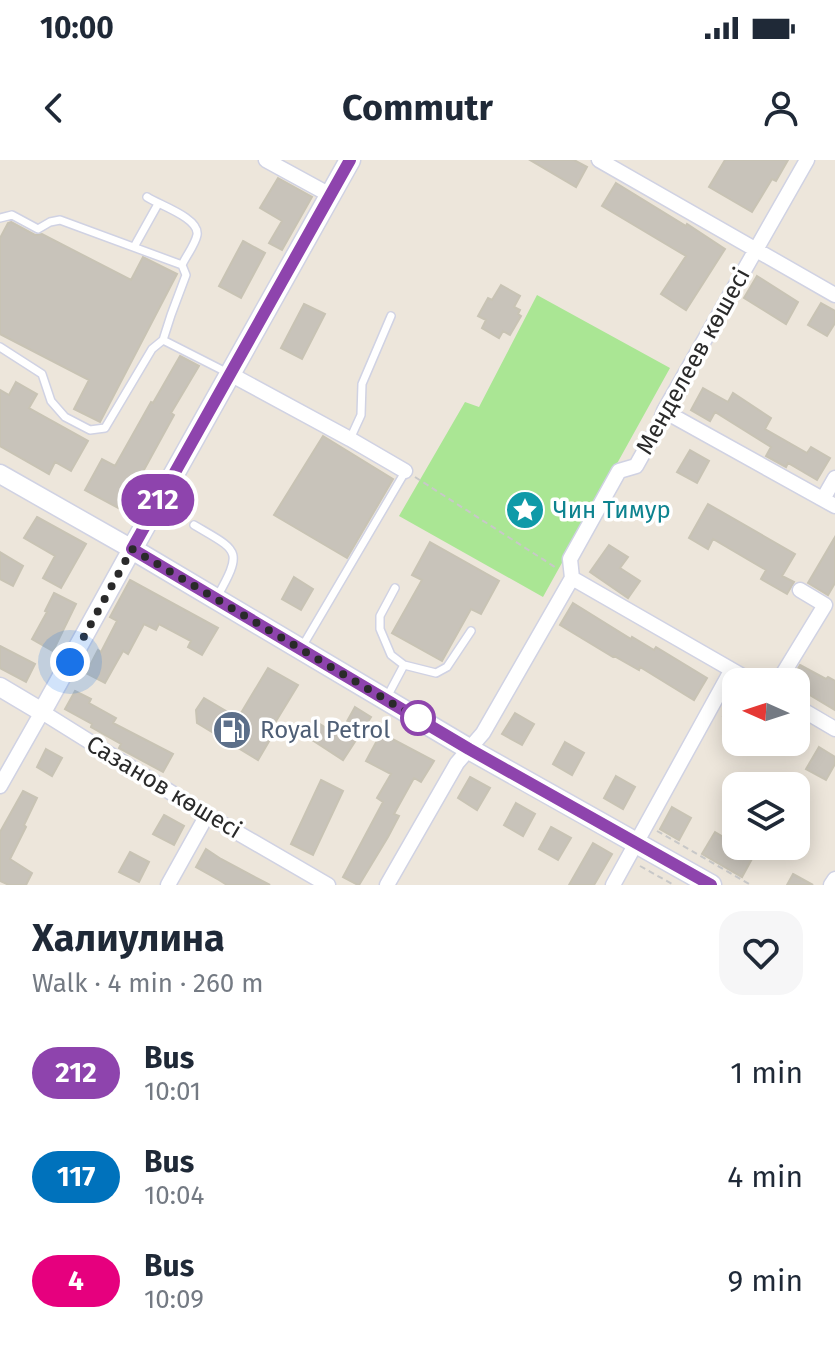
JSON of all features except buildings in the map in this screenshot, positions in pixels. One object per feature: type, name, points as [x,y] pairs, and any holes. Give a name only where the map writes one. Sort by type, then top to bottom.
[{"type":"main road","points":[[350,160],[132,549],[469,749],[711,885]]},
{"type":"street","points":[[266,160],[330,195]]},
{"type":"street","points":[[599,160],[835,295]]},
{"type":"street","name":"Менделеев көшесі","points":[[387,885],[457,763],[483,733],[572,578],[570,559],[619,471],[636,466],[807,160]]},
{"type":"street","points":[[230,374],[405,471]]},
{"type":"street","points":[[664,411],[829,502],[835,478]]},
{"type":"street","points":[[0,474],[132,549],[0,786]]},
{"type":"street","points":[[572,578],[726,668]]},
{"type":"street","points":[[787,668],[825,605],[800,590]]},
{"type":"street","name":"Сазанов көшесі","points":[[0,687],[207,815],[328,885]]},
{"type":"street","points":[[613,885],[722,687]]},
{"type":"street","points":[[810,714],[835,729]]},
{"type":"street","points":[[168,885],[207,815]]},
{"type":"street","points":[[831,885],[835,879]]},
{"type":"lane","points":[[147,197],[190,219],[196,229],[197,236],[182,265]]},
{"type":"lane","points":[[134,247],[158,204]]},
{"type":"lane","points":[[0,218],[12,215],[38,229],[60,220],[182,265],[186,275],[163,340],[152,349],[105,428],[90,430],[65,417],[51,401],[42,374],[0,347]]},
{"type":"lane","points":[[350,439],[361,415],[362,384],[391,316]]},
{"type":"lane","points":[[163,340],[230,374]]},
{"type":"lane","points":[[301,649],[405,471]]},
{"type":"lane","points":[[194,525],[228,545],[234,555],[233,566],[216,599]]},
{"type":"lane","points":[[395,588],[380,616],[380,629],[391,655],[404,665],[436,673],[447,667],[471,631]]},
{"type":"lane","points":[[386,699],[404,665]]},
{"type":"path","points":[[405,471],[572,578]]},
{"type":"path","points":[[637,843],[674,885]]},
{"type":"path","points":[[637,843],[751,885]]},
{"type":"green space","points":[[537,295],[670,368],[543,597],[399,516],[465,402],[479,407]]},
{"type":"bus line","name":"212","points":[[350,160],[132,549],[469,749],[711,885]]},
{"type":"place","name":"Чин Тимур","points":[[525,510]]},
{"type":"place","name":"Royal Petrol","points":[[232,730]]},
{"type":"route","points":[[70,662],[132,549],[427,724],[418,718]]}]
